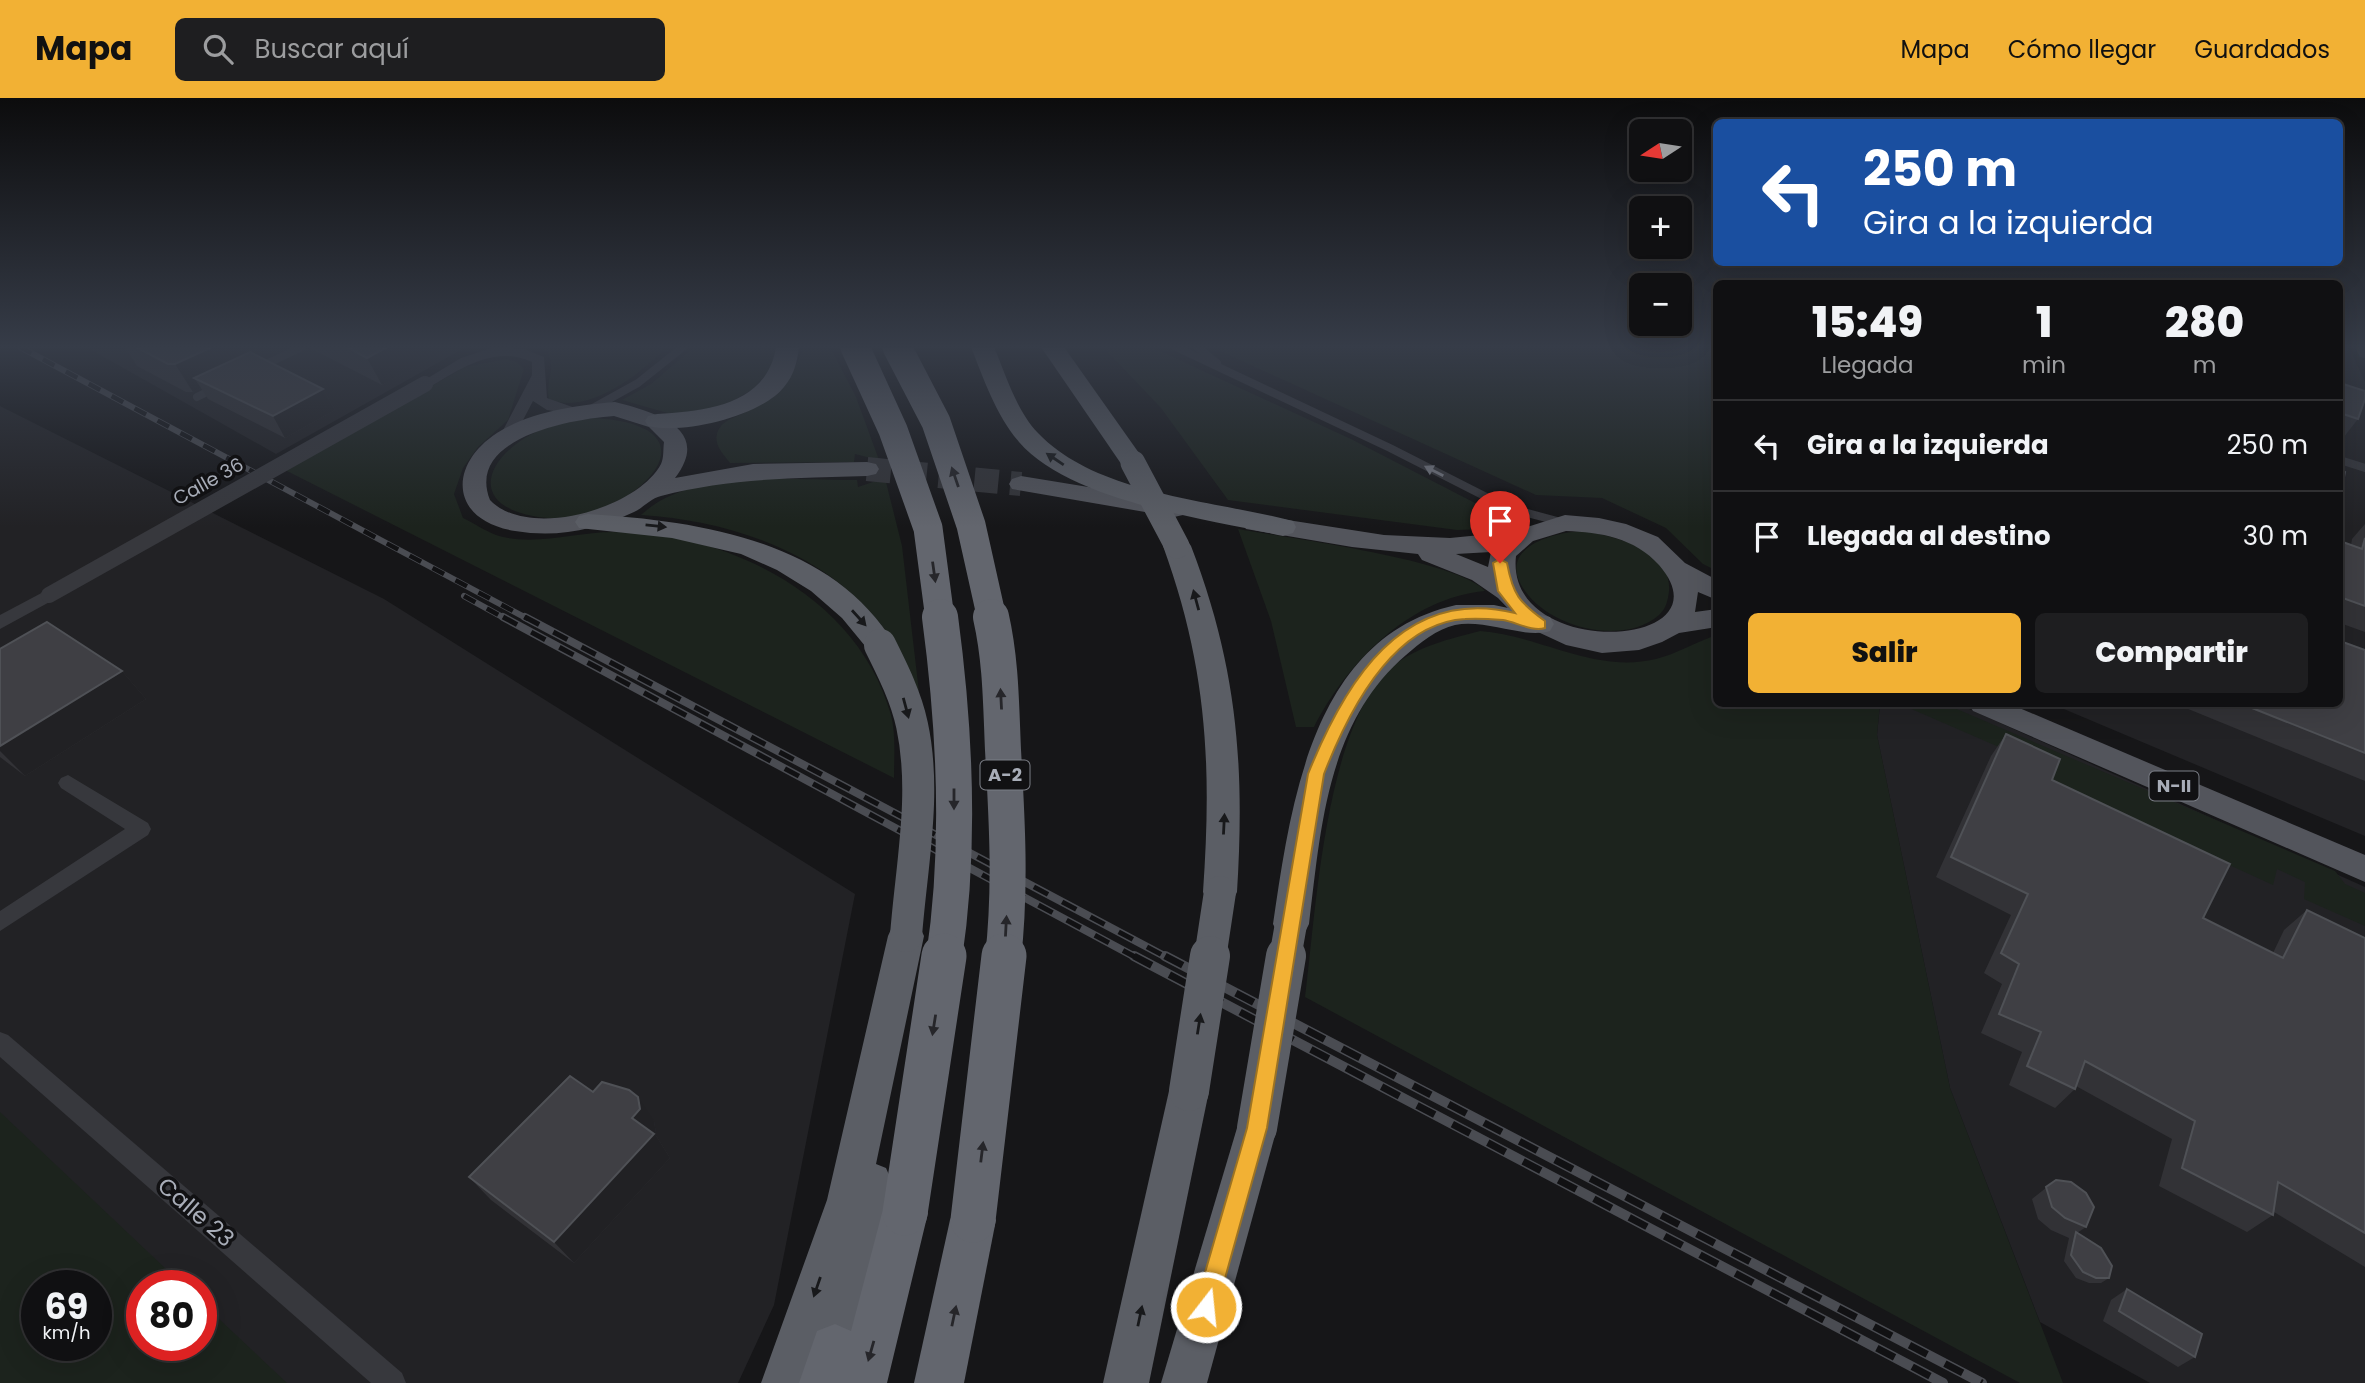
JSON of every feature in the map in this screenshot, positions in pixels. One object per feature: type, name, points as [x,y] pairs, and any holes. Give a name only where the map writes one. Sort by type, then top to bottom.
[{"type":"highway","points":[[657,421],[717,415],[740,407]]},
{"type":"highway","name":"A-2","points":[[840,1372],[873,1205],[949,927],[955,794],[945,654],[928,528],[882,407]]},
{"type":"highway","name":"A-2","points":[[928,407],[936,422],[971,525],[998,648],[1007,817],[1007,928],[973,1220],[939,1383]]},
{"type":"highway","points":[[1009,407],[1030,439],[1053,459],[1096,483],[1283,527]]},
{"type":"highway","points":[[1094,407],[1133,463],[1177,546],[1190,579],[1215,674],[1226,790],[1220,892],[1189,1091],[1126,1383]]},
{"type":"highway","points":[[588,522],[688,530],[737,542],[783,561],[812,577],[838,596],[863,621],[880,645],[902,691],[914,735],[916,783],[902,1013],[873,1205],[784,1383]]},
{"type":"highway","points":[[1184,1383],[1257,1128],[1316,774],[1336,723],[1367,673],[1414,632],[1437,620],[1464,614],[1503,615],[1539,624]]},
{"type":"main road","points":[[581,411],[639,413],[657,421],[669,429],[677,452],[671,471],[656,489],[626,508],[588,522],[555,527],[524,526],[499,519],[481,506],[473,490],[475,472],[487,454],[527,426],[581,411]]},
{"type":"main road","points":[[677,452],[718,466],[753,471],[867,469]]},
{"type":"main road","points":[[656,489],[753,471]]},
{"type":"main road","points":[[1021,484],[1400,545],[1452,560],[1505,591],[1519,609],[1539,624],[1567,636],[1597,643],[1628,643],[1654,636],[1673,624],[1684,608],[1686,589],[1678,570],[1668,558],[1639,538],[1603,525],[1565,523],[1528,531],[1514,540],[1482,547],[1400,545]]},
{"type":"main road","points":[[1505,591],[1500,563],[1514,540]]},
{"type":"main road","points":[[1678,570],[1713,589]]},
{"type":"main road","points":[[1673,624],[1713,619]]},
{"type":"main road","name":"N-II","points":[[1990,707],[2365,869]]},
{"type":"main road","name":"N-II","points":[[2031,707],[2365,848]]},
{"type":"street","name":"Calle 36","points":[[0,623],[384,407]]},
{"type":"street","points":[[507,438],[523,407]]},
{"type":"street","name":"Calle 36","points":[[552,407],[581,411]]},
{"type":"street","points":[[0,922],[141,829],[68,783]]},
{"type":"street","name":"Calle 23","points":[[0,1042],[392,1383]]},
{"type":"lane","points":[[581,411],[589,407]]},
{"type":"lane","points":[[1303,407],[1508,508],[1565,523]]},
{"type":"lane","points":[[2343,461],[2365,468]]},
{"type":"shaded area","points":[[0,407],[384,599],[855,894],[774,1305],[738,1383],[0,1383]]},
{"type":"shaded area","points":[[192,407],[360,407],[276,454]]},
{"type":"shaded area","points":[[395,407],[512,407],[508,420],[478,447],[463,468],[454,494],[463,518],[496,535],[525,540],[613,532],[657,535],[700,544],[743,559],[783,579],[819,605],[850,636],[874,673],[893,723],[894,778],[285,470]]},
{"type":"shaded area","points":[[646,407],[723,407],[721,408],[671,414]]},
{"type":"shaded area","points":[[753,407],[860,407],[879,460],[855,454],[854,462],[730,463],[718,446],[717,434],[725,422]]},
{"type":"shaded area","points":[[1281,407],[1351,439],[1510,521],[1484,529],[1457,530],[1228,500],[1161,408]]},
{"type":"shaded area","points":[[1343,407],[1713,407],[1713,569],[1703,564],[1666,528],[1602,498],[1536,495]]},
{"type":"shaded area","points":[[2343,407],[2365,407],[2365,836],[2059,707],[2343,707]]},
{"type":"shaded area","points":[[594,418],[636,425],[657,439],[661,457],[650,477],[628,495],[599,509],[566,517],[533,516],[499,502],[492,491],[491,480],[503,456],[516,444],[547,428]]},
{"type":"shaded area","points":[[885,478],[902,546],[919,692],[889,635],[866,607],[839,583],[810,563],[779,547],[711,525],[641,515],[662,500],[687,489],[715,483],[774,479],[857,480],[858,487]]},
{"type":"shaded area","points":[[1238,529],[1408,560],[1469,580],[1485,591],[1457,596],[1406,620],[1383,638],[1344,680],[1314,727],[1296,727],[1271,621]]},
{"type":"shaded area","points":[[1581,531],[1608,536],[1638,547],[1661,564],[1668,577],[1669,591],[1666,604],[1659,615],[1644,625],[1607,631],[1569,623],[1536,604],[1525,591],[1518,576],[1517,564],[1521,554],[1530,546],[1555,535]]},
{"type":"shaded area","points":[[1480,631],[1524,639],[1589,658],[1633,662],[1664,657],[1713,637],[1713,707],[1880,707],[1877,735],[1950,1088],[2063,1383],[2020,1383],[1305,997],[1328,822],[1338,774],[1352,731],[1369,694],[1392,667],[1423,648]]},
{"type":"shaded area","points":[[1880,707],[1965,707],[2365,887],[2365,1383],[2150,1383],[2040,1322],[1950,1088],[1877,735]]},
{"type":"shaded area","points":[[1907,707],[1952,707],[2335,871],[2345,884],[2365,893],[2365,926],[2304,899],[2305,882],[2277,869],[2273,885],[2048,782],[2052,770]]},
{"type":"shaded area","points":[[0,1112],[167,1270],[126,1270],[126,1361],[217,1361],[217,1317],[287,1383],[0,1383]]},
{"type":"building","points":[[254,407],[290,407],[273,416]]},
{"type":"building","points":[[2343,407],[2362,407],[2358,419],[2343,414]]},
{"type":"building","points":[[2365,538],[2365,606],[2343,598],[2343,542],[2362,549]]},
{"type":"building","points":[[47,622],[122,671],[0,746],[0,649]]},
{"type":"building","points":[[2343,642],[2365,650],[2365,753],[2250,707],[2343,707]]},
{"type":"building","points":[[2006,734],[2060,759],[2052,780],[2230,864],[2203,918],[2283,958],[2307,910],[2365,938],[2365,1233],[2278,1182],[2273,1215],[2182,1168],[2195,1121],[2085,1061],[2075,1089],[2027,1066],[2041,1032],[1999,1014],[2019,964],[2001,953],[2028,894],[1951,857]]},
{"type":"building","points":[[570,1076],[593,1092],[602,1082],[629,1090],[638,1097],[640,1109],[632,1118],[654,1134],[554,1242],[469,1177]]},
{"type":"building","points":[[2056,1180],[2071,1182],[2086,1193],[2094,1207],[2086,1227],[2065,1218],[2052,1207],[2046,1187]]},
{"type":"building","points":[[2076,1232],[2101,1248],[2112,1266],[2109,1278],[2096,1278],[2083,1272],[2071,1255]]},
{"type":"building","points":[[2127,1289],[2202,1334],[2195,1357],[2119,1311]]},
{"type":"tunnel","points":[[867,469],[1021,484]]},
{"type":"railway","points":[[132,407],[528,619]]},
{"type":"railway","points":[[464,596],[506,619]]},
{"type":"railway","points":[[503,617],[1137,958]]},
{"type":"railway","points":[[525,617],[1168,958]]},
{"type":"railway","points":[[1134,956],[1943,1383]]},
{"type":"railway","points":[[1165,956],[1982,1383]]},
{"type":"route","points":[[1206,1307],[1257,1128],[1316,774],[1336,723],[1367,673],[1414,632],[1437,620],[1464,614],[1503,615],[1539,624],[1519,609],[1505,591],[1500,577],[1500,563]]}]
